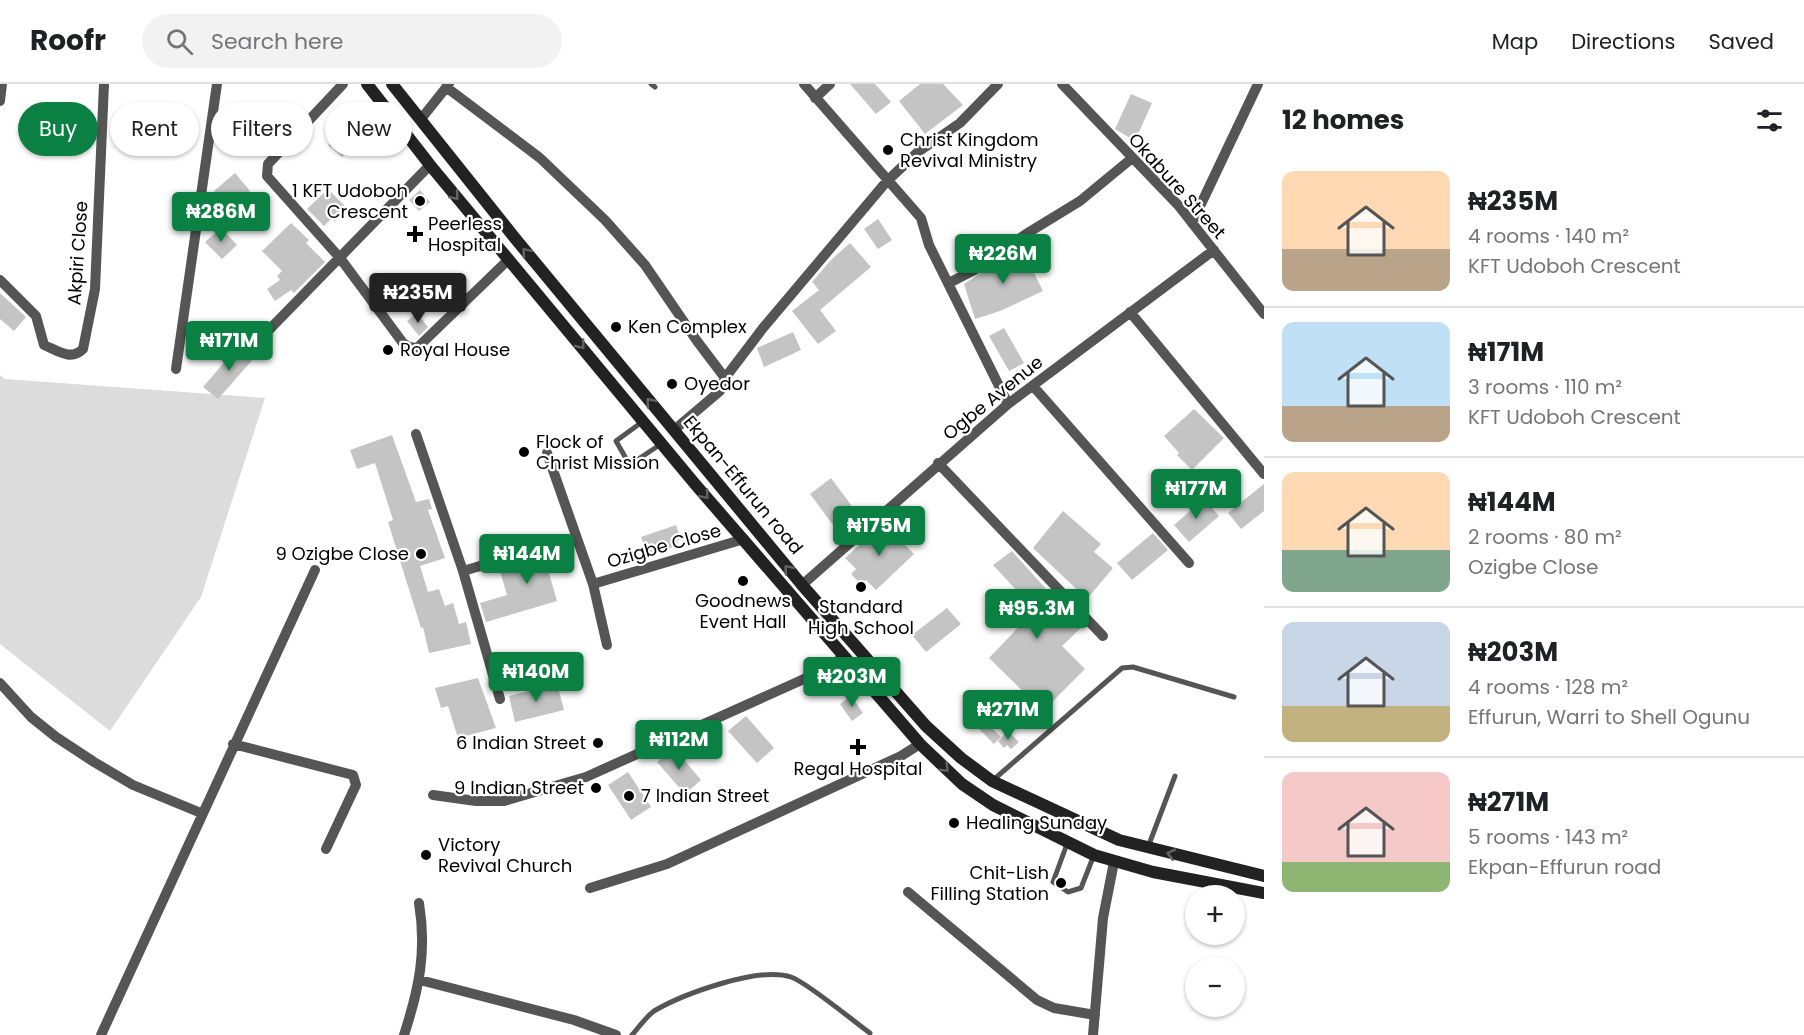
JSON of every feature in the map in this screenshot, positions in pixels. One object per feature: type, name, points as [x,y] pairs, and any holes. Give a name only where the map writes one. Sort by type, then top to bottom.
[{"type":"main road","points":[[367,84],[430,165],[662,443],[920,744],[969,789],[993,805],[1094,855],[1114,862],[1264,893]]},
{"type":"main road","name":"Ekpan-Effurun road","points":[[392,84],[802,585],[926,726],[961,758],[992,781],[1060,815],[1147,848],[1227,869],[1264,876]]},
{"type":"street","points":[[0,100],[2,84]]},
{"type":"street","name":"Akpiri Close","points":[[0,280],[36,316],[44,345],[70,356],[78,355],[83,349],[95,289],[104,84]]},
{"type":"street","points":[[176,369],[217,84]]},
{"type":"street","points":[[343,84],[268,164],[267,176],[340,258],[403,343],[417,348],[509,259]]},
{"type":"street","points":[[804,84],[921,218],[929,245],[1008,404]]},
{"type":"street","points":[[815,98],[830,84]]},
{"type":"street","points":[[674,430],[720,391],[725,378],[763,328],[887,181],[918,152],[960,123],[998,84]]},
{"type":"street","name":"Okabure Street","points":[[1062,84],[1192,223],[1264,315]]},
{"type":"street","points":[[1192,223],[1262,84]]},
{"type":"street","points":[[420,119],[448,86],[540,158],[605,220],[645,265],[725,378]]},
{"type":"street","points":[[949,284],[978,268],[1026,234],[1080,201],[1131,159]]},
{"type":"street","points":[[263,336],[430,165]]},
{"type":"street","name":"Ogbe Avenue","points":[[802,585],[938,463],[1008,404],[1214,250]]},
{"type":"street","points":[[1130,312],[1264,474]]},
{"type":"street","points":[[1033,386],[1189,563]]},
{"type":"street","points":[[416,434],[463,571],[500,699]]},
{"type":"street","name":"Ozigbe Close","points":[[547,453],[593,584],[608,645]]},
{"type":"street","points":[[938,463],[1103,636]]},
{"type":"street","points":[[463,571],[576,538]]},
{"type":"street","name":"Ozigbe Close","points":[[593,584],[744,539]]},
{"type":"street","points":[[101,1035],[199,825],[201,813],[315,570]]},
{"type":"street","points":[[434,795],[476,801],[504,801],[586,777],[804,679],[845,657]]},
{"type":"street","points":[[0,683],[31,717],[75,750],[133,785],[201,813]]},
{"type":"street","points":[[233,744],[353,775],[356,786],[326,849]]},
{"type":"street","points":[[590,888],[667,864],[901,756],[920,744]]},
{"type":"street","points":[[1093,1035],[1103,918],[1114,862]]},
{"type":"street","points":[[908,892],[1037,1000],[1054,1008],[1095,1015]]},
{"type":"street","points":[[404,1035],[420,980],[424,933],[419,903]]},
{"type":"street","points":[[420,980],[574,1020],[616,1035]]},
{"type":"lane","points":[[644,421],[616,441],[628,462],[634,462],[662,443]]},
{"type":"lane","points":[[992,781],[1122,668],[1133,667],[1234,697]]},
{"type":"lane","points":[[1147,848],[1175,776]]},
{"type":"lane","points":[[1068,844],[1053,882],[1068,892],[1081,888],[1094,855]]},
{"type":"lane","points":[[632,1035],[652,1012],[676,1000],[728,982],[767,974],[792,977],[870,1033]]},
{"type":"shaded area","points":[[0,375],[5,379],[265,398],[201,597],[110,731],[0,644]]},
{"type":"building","points":[[850,84],[875,84],[891,102],[876,114]]},
{"type":"building","points":[[920,84],[943,84],[963,105],[925,134],[899,101]]},
{"type":"building","points":[[1131,94],[1152,103],[1135,141],[1115,129]]},
{"type":"building","points":[[235,173],[250,191],[230,209],[214,191]]},
{"type":"building","points":[[328,189],[345,206],[339,211],[342,214],[335,222],[332,218],[324,226],[307,209]]},
{"type":"building","name":"1 KFT Udoboh Crescent","points":[[420,190],[430,202],[419,211],[409,200]]},
{"type":"building","points":[[878,219],[892,240],[878,249],[864,229]]},
{"type":"building","points":[[291,223],[309,240],[306,243],[325,262],[294,293],[291,290],[275,301],[267,289],[280,280],[277,276],[282,271],[262,251]]},
{"type":"building","points":[[221,228],[237,245],[222,259],[205,242]]},
{"type":"building","points":[[850,243],[871,267],[820,310],[836,331],[818,344],[792,311],[819,290],[812,282]]},
{"type":"building","points":[[1021,247],[1043,291],[1000,311],[975,319],[964,284]]},
{"type":"building","points":[[417,278],[437,300],[422,313],[402,291]]},
{"type":"building","points":[[0,293],[26,317],[14,331],[0,319]]},
{"type":"building","points":[[417,313],[428,327],[419,336],[407,321]]},
{"type":"building","points":[[1004,328],[1024,363],[1009,371],[989,336]]},
{"type":"building","points":[[793,332],[801,350],[764,367],[757,348]]},
{"type":"building","points":[[240,344],[255,357],[218,399],[203,387]]},
{"type":"building","points":[[1194,409],[1224,438],[1192,470],[1177,455],[1179,453],[1164,436]]},
{"type":"building","points":[[392,435],[416,502],[429,499],[432,509],[428,510],[445,558],[420,566],[428,592],[439,589],[445,606],[453,603],[459,624],[466,622],[471,644],[429,653],[423,627],[421,628],[388,522],[393,520],[375,463],[357,469],[350,450]]},
{"type":"building","points":[[831,478],[857,513],[836,529],[810,494]]},
{"type":"building","points":[[1264,484],[1264,511],[1241,529],[1228,513]]},
{"type":"building","points":[[1204,499],[1219,516],[1189,542],[1174,525]]},
{"type":"building","points":[[1063,511],[1101,544],[1094,552],[1113,568],[1087,599],[1033,548]]},
{"type":"building","points":[[884,523],[914,554],[876,590],[866,580],[861,584],[851,574],[856,569],[845,558]]},
{"type":"building","points":[[676,525],[681,539],[677,540],[678,545],[648,556],[641,537]]},
{"type":"building","points":[[1153,533],[1168,550],[1132,580],[1117,563]]},
{"type":"building","points":[[568,548],[573,566],[549,573],[557,601],[486,622],[480,603],[507,595],[499,568]]},
{"type":"building","points":[[1012,551],[1081,628],[1062,646],[1085,669],[1043,711],[989,658],[1035,610],[993,565]]},
{"type":"building","points":[[947,608],[961,624],[926,652],[912,635]]},
{"type":"building","points":[[478,678],[496,728],[458,738],[448,706],[441,708],[435,688]]},
{"type":"building","points":[[557,684],[564,710],[515,722],[509,696]]},
{"type":"building","points":[[851,696],[863,713],[852,721],[840,704]]},
{"type":"building","points":[[979,715],[1001,737],[994,744],[972,722]]},
{"type":"building","points":[[746,716],[774,748],[757,763],[728,731]]},
{"type":"building","points":[[1008,731],[1019,742],[1011,749],[1007,745],[1004,748],[998,741]]},
{"type":"building","points":[[674,748],[701,780],[685,794],[657,762]]},
{"type":"building","name":"7 Indian Street","points":[[628,772],[651,807],[631,820],[608,785]]},
{"type":"place","name":"Christ Kingdom Revival Ministry","points":[[888,150]]},
{"type":"place","name":"1 KFT Udoboh Crescent","points":[[420,201]]},
{"type":"place","name":"Peerless Hospital","points":[[415,234]]},
{"type":"place","name":"Ken Complex","points":[[616,327]]},
{"type":"place","name":"Royal House","points":[[388,350]]},
{"type":"place","name":"Oyedor","points":[[672,384]]},
{"type":"place","name":"Flock of Christ Mission","points":[[524,452]]},
{"type":"place","name":"9 Ozigbe Close","points":[[421,554]]},
{"type":"place","name":"Goodnews Event Hall","points":[[743,581]]},
{"type":"place","name":"Standard High School","points":[[861,587]]},
{"type":"place","name":"6 Indian Street","points":[[598,743]]},
{"type":"place","name":"Regal Hospital","points":[[858,747]]},
{"type":"place","name":"9 Indian Street","points":[[596,788]]},
{"type":"place","name":"7 Indian Street","points":[[629,796]]},
{"type":"place","name":"Healing Sunday","points":[[954,823]]},
{"type":"place","name":"Victory Revival Church","points":[[426,855]]},
{"type":"place","name":"Chit-Lish Filling Station","points":[[1061,883]]}]
